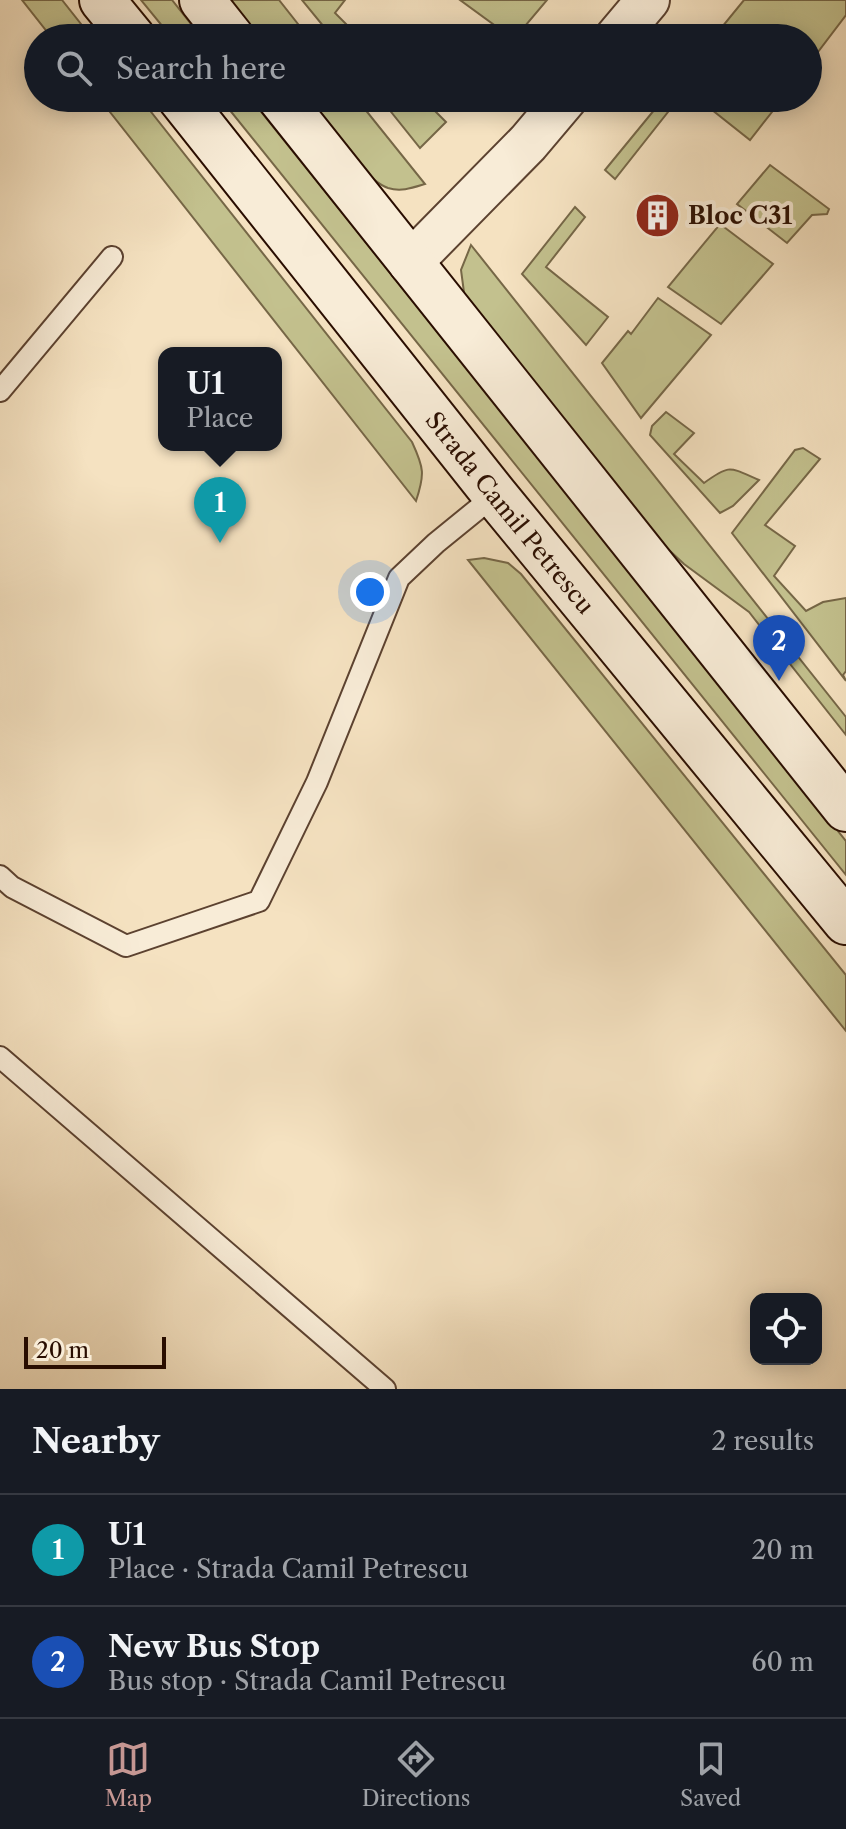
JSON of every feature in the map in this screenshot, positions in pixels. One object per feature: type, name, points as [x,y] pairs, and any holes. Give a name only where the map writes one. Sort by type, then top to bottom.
[{"type":"street","points":[[102,0],[122,24]]},
{"type":"street","points":[[202,0],[221,24]]},
{"type":"street","points":[[628,24],[648,0]]},
{"type":"street","name":"Strada Camil Petrescu","points":[[191,112],[495,495],[846,922]]},
{"type":"street","points":[[291,112],[846,809]]},
{"type":"street","points":[[410,263],[528,143],[554,112]]},
{"type":"lane","points":[[0,391],[112,257]]},
{"type":"lane","points":[[0,876],[12,887],[126,946],[259,901],[317,782],[399,578],[495,495]]},
{"type":"lane","points":[[0,1057],[385,1389]]},
{"type":"shaded area","points":[[22,0],[62,0],[81,24],[41,24]]},
{"type":"shaded area","points":[[141,0],[172,0],[191,24],[161,24]]},
{"type":"shaded area","points":[[229,0],[279,0],[298,24],[248,24]]},
{"type":"shaded area","points":[[302,0],[345,0],[335,13],[346,24],[322,24]]},
{"type":"shaded area","points":[[460,0],[547,0],[527,24],[493,24]]},
{"type":"shaded area","points":[[744,0],[846,0],[846,15],[822,47],[822,24],[724,24]]},
{"type":"shaded area","points":[[110,112],[151,112],[412,442],[422,471],[416,501]]},
{"type":"shaded area","points":[[231,112],[261,112],[846,841],[846,875]]},
{"type":"shaded area","points":[[316,112],[367,112],[425,184],[397,190],[388,188],[367,173]]},
{"type":"shaded area","points":[[391,112],[436,112],[446,122],[420,148]]},
{"type":"shaded area","points":[[653,112],[668,112],[615,179],[605,170]]},
{"type":"shaded area","points":[[715,112],[772,112],[750,140]]},
{"type":"shaded area","points":[[770,165],[829,209],[827,214],[812,215],[787,243],[737,204]]},
{"type":"shaded area","points":[[575,207],[585,217],[546,267],[608,317],[586,345],[522,274]]},
{"type":"shaded area","points":[[720,224],[773,264],[721,324],[668,287]]},
{"type":"shaded area","points":[[471,245],[846,717],[846,735],[749,612],[684,564],[654,536],[465,300],[461,270]]},
{"type":"shaded area","points":[[658,298],[711,335],[641,418],[602,363],[628,331],[631,334]]},
{"type":"shaded area","points":[[666,412],[694,433],[674,454],[704,483],[725,470],[741,472],[759,480],[733,506],[720,513],[650,435],[652,426]]},
{"type":"shaded area","points":[[803,448],[820,459],[765,525],[795,546],[774,576],[806,611],[823,602],[846,598],[846,671],[843,675],[846,681],[732,533],[795,450]]},
{"type":"shaded area","points":[[484,558],[508,563],[521,574],[846,975],[846,1031],[468,560]]},
{"type":"place","name":"Bloc C31","points":[[657,215]]},
{"type":"place","name":"U1","points":[[220,543]]},
{"type":"place","name":"New Bus Stop","points":[[779,681]]}]
